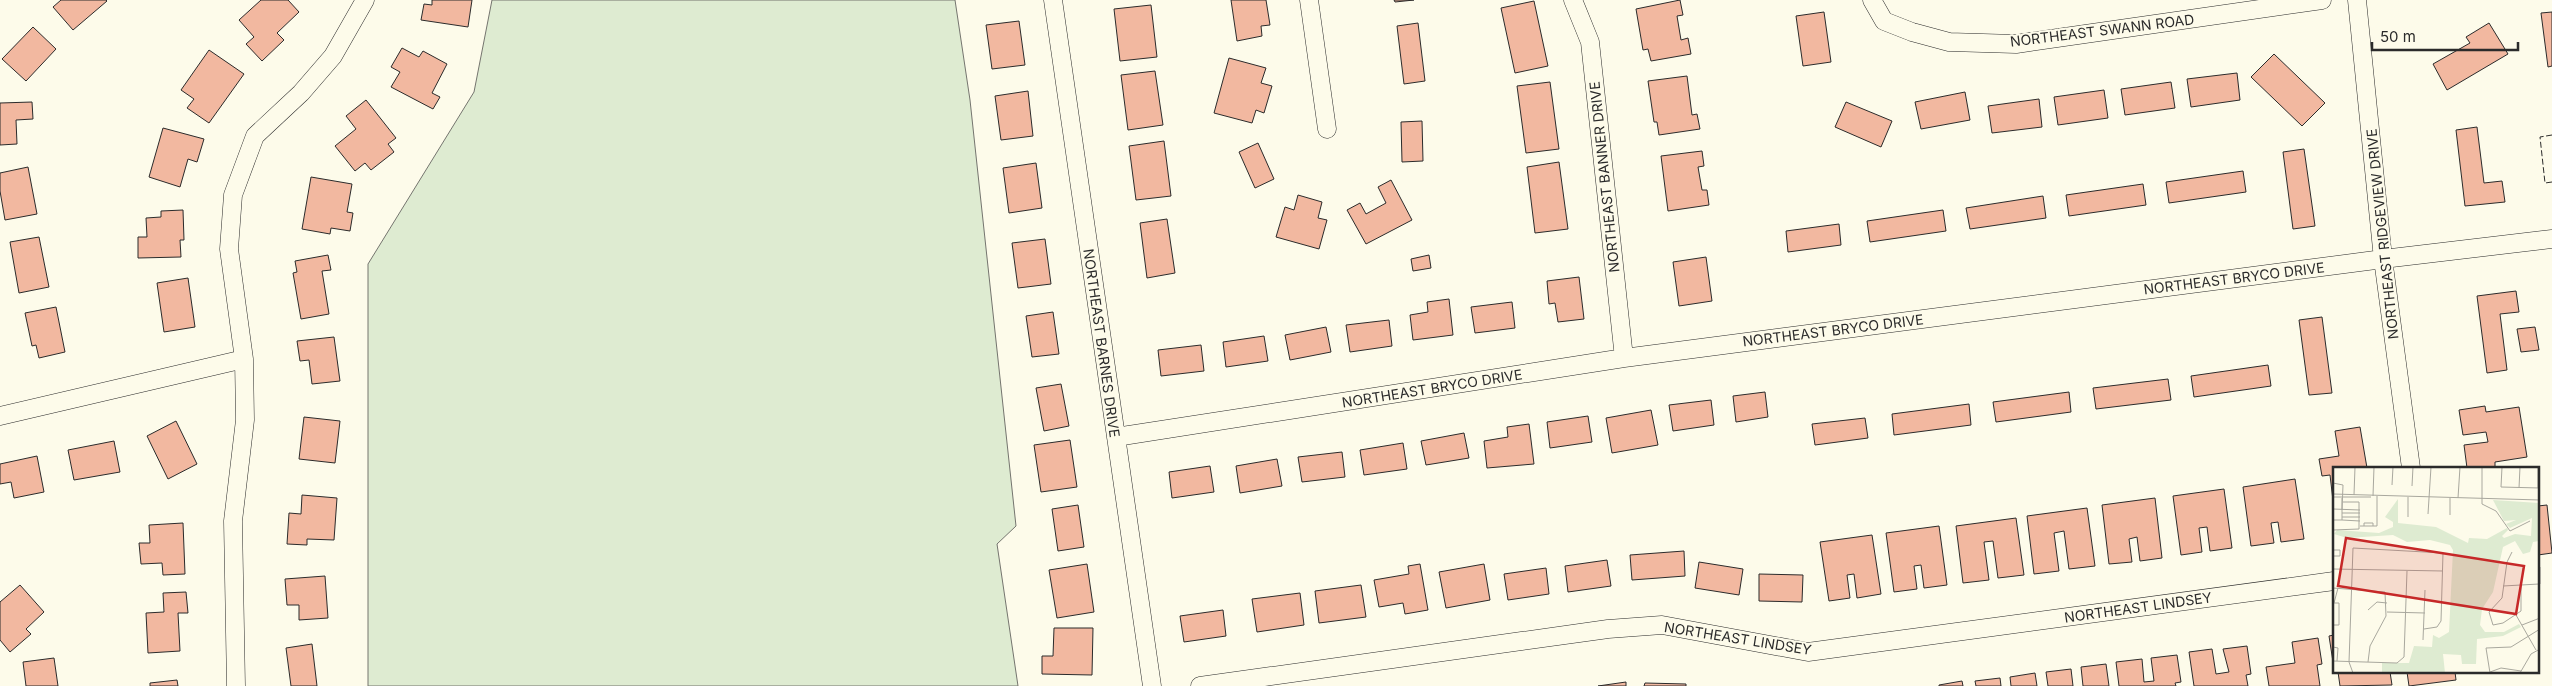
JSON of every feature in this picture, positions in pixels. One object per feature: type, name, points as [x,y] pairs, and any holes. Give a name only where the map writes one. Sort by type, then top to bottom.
[{"type":"street","name":"NORTHEAST BARNES DRIVE","points":[[1053,0],[1152,686]]},
{"type":"street","points":[[1309,0],[1327,129]]},
{"type":"street","name":"NORTHEAST BANNER DRIVE","points":[[1573,0],[1590,42],[1624,358]]},
{"type":"street","name":"NORTHEAST SWANN ROAD","points":[[1872,0],[1884,21],[1912,32],[1949,42],[2016,44],[2322,0]]},
{"type":"street","name":"NORTHEAST RIDGEVIEW DRIVE","points":[[2357,0],[2383,259],[2411,467]]},
{"type":"street","points":[[236,686],[233,521],[245,420],[244,358],[229,249],[233,195],[255,136],[301,93],[333,56],[364,3]]},
{"type":"street","name":"NORTHEAST BRYCO DRIVE","points":[[1116,437],[1624,358],[2383,259],[2552,239]]},
{"type":"street","points":[[0,416],[244,358]]},
{"type":"street","name":"NORTHEAST LINDSEY","points":[[1200,686],[1608,629],[1662,625],[1808,652],[2333,580]]},
{"type":"green space","points":[[492,0],[955,0],[970,100],[1016,526],[997,544],[1018,686],[368,686],[368,264],[474,92]]},
{"type":"building","points":[[61,0],[107,1],[73,30],[53,7]]},
{"type":"building","points":[[261,0],[288,0],[299,12],[277,33],[284,40],[262,61],[246,44],[254,37],[239,20]]},
{"type":"building","points":[[432,0],[472,0],[468,27],[421,20],[424,4],[432,5]]},
{"type":"building","points":[[1231,0],[1266,0],[1270,25],[1261,26],[1262,36],[1237,41]]},
{"type":"building","points":[[1394,0],[1414,0],[1395,2]]},
{"type":"building","points":[[1680,0],[1683,15],[1677,16],[1681,40],[1688,38],[1691,54],[1651,61],[1648,49],[1643,50],[1636,9]]},
{"type":"building","points":[[1534,1],[1548,66],[1515,73],[1501,8]]},
{"type":"building","points":[[1151,5],[1157,57],[1120,61],[1114,9]]},
{"type":"building","points":[[1824,12],[1831,62],[1803,66],[1796,16]]},
{"type":"building","points":[[2552,12],[2552,66],[2548,67],[2541,13]]},
{"type":"building","points":[[1019,21],[1025,65],[992,69],[986,25]]},
{"type":"building","points":[[1418,23],[1425,81],[1404,84],[1397,26]]},
{"type":"building","points":[[2489,23],[2508,54],[2447,90],[2433,64],[2470,43],[2466,37]]},
{"type":"building","points":[[33,27],[56,49],[26,81],[2,59]]},
{"type":"building","points":[[402,48],[419,57],[423,51],[447,64],[432,93],[440,97],[433,109],[391,87],[400,72],[391,67]]},
{"type":"building","points":[[209,50],[244,74],[209,123],[187,108],[194,99],[181,90]]},
{"type":"building","points":[[2274,54],[2325,103],[2302,126],[2251,77]]},
{"type":"building","points":[[1229,58],[1266,68],[1261,83],[1272,86],[1264,113],[1256,110],[1252,123],[1214,113]]},
{"type":"building","points":[[1155,71],[1163,125],[1128,130],[1121,75]]},
{"type":"building","points":[[2237,73],[2240,100],[2191,107],[2187,79]]},
{"type":"building","points":[[1687,76],[1692,115],[1697,114],[1700,129],[1659,135],[1657,122],[1654,122],[1648,81]]},
{"type":"building","points":[[1550,82],[1559,149],[1526,153],[1517,86]]},
{"type":"building","points":[[2171,82],[2175,108],[2125,115],[2121,89]]},
{"type":"building","points":[[2104,90],[2108,118],[2058,125],[2054,97]]},
{"type":"building","points":[[1028,91],[1033,136],[1001,140],[995,96]]},
{"type":"building","points":[[1965,92],[1970,120],[1921,129],[1915,102]]},
{"type":"building","points":[[2039,99],[2042,127],[1992,133],[1988,106]]},
{"type":"building","points":[[366,100],[396,138],[388,144],[394,152],[371,170],[365,163],[355,171],[335,146],[356,129],[346,116]]},
{"type":"building","points":[[32,102],[33,119],[16,120],[17,144],[0,145],[0,103]]},
{"type":"building","points":[[1846,102],[1892,121],[1881,147],[1835,127]]},
{"type":"building","points":[[1422,121],[1423,161],[1402,162],[1401,122]]},
{"type":"building","points":[[2477,127],[2484,183],[2502,181],[2505,202],[2465,206],[2456,130]]},
{"type":"building","points":[[163,128],[204,139],[197,162],[188,159],[180,187],[149,177]]},
{"type":"building","points":[[1164,141],[1171,196],[1136,200],[1129,146]]},
{"type":"building","points":[[1258,143],[1274,179],[1255,188],[1239,152]]},
{"type":"building","points":[[2304,149],[2315,226],[2293,229],[2283,152]]},
{"type":"building","points":[[1702,151],[1704,166],[1698,167],[1702,190],[1707,190],[1709,205],[1668,211],[1661,156]]},
{"type":"building","points":[[1559,162],[1568,229],[1535,233],[1527,167]]},
{"type":"building","points":[[1036,163],[1042,208],[1009,213],[1003,168]]},
{"type":"building","points":[[28,167],[37,214],[5,220],[0,191],[0,173]]},
{"type":"building","points":[[2243,171],[2246,192],[2169,203],[2166,182]]},
{"type":"building","points":[[311,177],[352,184],[347,212],[353,213],[350,231],[331,228],[330,234],[302,229]]},
{"type":"building","points":[[1391,180],[1412,220],[1366,244],[1347,210],[1360,203],[1366,214],[1386,203],[1378,187]]},
{"type":"building","points":[[2143,184],[2146,205],[2069,216],[2066,195]]},
{"type":"building","points":[[1298,195],[1322,202],[1318,218],[1327,220],[1319,249],[1276,237],[1285,207],[1294,210]]},
{"type":"building","points":[[2043,196],[2046,218],[1970,229],[1966,208]]},
{"type":"building","points":[[183,210],[184,240],[180,240],[181,257],[138,258],[138,237],[147,237],[146,218],[161,217],[161,211]]},
{"type":"building","points":[[1943,210],[1946,231],[1870,242],[1867,221]]},
{"type":"building","points":[[1167,219],[1175,273],[1147,278],[1140,223]]},
{"type":"building","points":[[1839,224],[1841,245],[1788,252],[1786,231]]},
{"type":"building","points":[[39,237],[49,287],[19,293],[10,242]]},
{"type":"building","points":[[1045,239],[1051,284],[1018,288],[1012,243]]},
{"type":"building","points":[[328,255],[331,270],[322,271],[329,314],[301,319],[293,273],[297,272],[295,261]]},
{"type":"building","points":[[1429,255],[1431,268],[1413,271],[1411,259]]},
{"type":"building","points":[[1706,257],[1712,301],[1679,306],[1673,262]]},
{"type":"building","points":[[1579,277],[1584,319],[1558,322],[1555,303],[1549,304],[1547,281]]},
{"type":"building","points":[[188,278],[195,327],[164,332],[157,283]]},
{"type":"building","points":[[2516,291],[2519,312],[2500,314],[2507,370],[2487,373],[2477,296]]},
{"type":"building","points":[[1449,299],[1453,335],[1413,340],[1410,315],[1428,312],[1427,302]]},
{"type":"building","points":[[1512,302],[1515,328],[1475,333],[1471,307]]},
{"type":"building","points":[[56,307],[65,352],[39,358],[36,345],[32,346],[25,313]]},
{"type":"building","points":[[1053,312],[1059,354],[1032,357],[1026,316]]},
{"type":"building","points":[[2322,317],[2332,393],[2309,395],[2299,320]]},
{"type":"building","points":[[1389,320],[1392,346],[1350,352],[1346,325]]},
{"type":"building","points":[[1326,327],[1331,352],[1290,360],[1285,335]]},
{"type":"building","points":[[2535,327],[2539,350],[2521,352],[2517,329]]},
{"type":"building","points":[[1264,336],[1268,361],[1226,367],[1223,342]]},
{"type":"building","points":[[334,337],[340,381],[312,384],[309,360],[300,361],[297,341]]},
{"type":"building","points":[[1201,345],[1204,371],[1161,376],[1158,350]]},
{"type":"building","points":[[2268,365],[2271,386],[2194,397],[2191,376]]},
{"type":"building","points":[[2168,379],[2171,400],[2096,409],[2093,388]]},
{"type":"building","points":[[1061,384],[1069,426],[1044,431],[1036,388]]},
{"type":"building","points":[[1765,392],[1768,417],[1736,422],[1733,396]]},
{"type":"building","points":[[2069,392],[2071,412],[1996,422],[1993,402]]},
{"type":"building","points":[[1711,400],[1714,425],[1673,431],[1669,405]]},
{"type":"building","points":[[1969,404],[1971,425],[1894,435],[1892,414]]},
{"type":"building","points":[[2485,406],[2486,412],[2519,407],[2527,457],[2495,462],[2495,467],[2467,467],[2464,445],[2488,442],[2486,432],[2463,435],[2459,410]]},
{"type":"building","points":[[1651,410],[1658,445],[1612,453],[1606,418]]},
{"type":"building","points":[[1588,416],[1592,442],[1550,448],[1547,422]]},
{"type":"building","points":[[304,417],[340,421],[335,463],[299,459]]},
{"type":"building","points":[[1865,418],[1868,438],[1815,445],[1812,424]]},
{"type":"building","points":[[176,421],[197,464],[168,479],[147,436]]},
{"type":"building","points":[[1529,424],[1534,464],[1487,468],[1484,441],[1508,437],[1507,427]]},
{"type":"building","points":[[2360,427],[2367,467],[2333,467],[2333,500],[2330,475],[2322,476],[2319,459],[2339,456],[2335,431]]},
{"type":"building","points":[[1464,433],[1469,458],[1426,465],[1421,441]]},
{"type":"building","points":[[1070,440],[1077,487],[1041,492],[1034,445]]},
{"type":"building","points":[[114,441],[120,472],[74,480],[68,450]]},
{"type":"building","points":[[1403,443],[1407,469],[1364,475],[1360,450]]},
{"type":"building","points":[[1342,452],[1345,477],[1302,482],[1298,457]]},
{"type":"building","points":[[37,456],[44,492],[14,498],[11,482],[0,484],[0,464]]},
{"type":"building","points":[[1277,459],[1282,486],[1240,493],[1236,466]]},
{"type":"building","points":[[1210,466],[1214,492],[1172,498],[1169,472]]},
{"type":"building","points":[[2295,479],[2304,539],[2281,542],[2278,522],[2271,523],[2274,543],[2251,546],[2243,487]]},
{"type":"building","points":[[2224,489],[2232,548],[2210,551],[2207,527],[2199,528],[2202,552],[2181,555],[2173,496]]},
{"type":"building","points":[[302,495],[337,498],[334,540],[307,539],[307,545],[287,544],[289,513],[301,514]]},
{"type":"building","points":[[2155,498],[2162,558],[2140,561],[2137,537],[2129,539],[2132,562],[2109,564],[2102,505]]},
{"type":"building","points":[[1078,505],[1084,547],[1058,551],[1052,509]]},
{"type":"building","points":[[2547,505],[2552,553],[2540,555],[2540,506]]},
{"type":"building","points":[[2087,508],[2095,566],[2069,569],[2064,531],[2054,533],[2059,571],[2034,574],[2027,516]]},
{"type":"building","points":[[2016,518],[2024,575],[1998,578],[1993,541],[1984,542],[1989,580],[1963,583],[1956,526]]},
{"type":"building","points":[[183,523],[185,574],[163,575],[162,563],[141,564],[139,543],[150,543],[149,525]]},
{"type":"building","points":[[1939,526],[1947,585],[1924,588],[1921,565],[1914,566],[1917,589],[1894,592],[1886,533]]},
{"type":"building","points":[[1872,535],[1881,594],[1857,598],[1854,574],[1847,575],[1850,598],[1829,601],[1820,542]]},
{"type":"building","points":[[1684,551],[1685,576],[1632,580],[1630,555]]},
{"type":"building","points":[[1607,560],[1611,586],[1568,592],[1565,566]]},
{"type":"building","points":[[1699,562],[1743,569],[1739,595],[1695,588]]},
{"type":"building","points":[[1087,564],[1094,612],[1057,618],[1049,570]]},
{"type":"building","points":[[1420,564],[1428,610],[1405,614],[1403,603],[1379,607],[1374,580],[1409,574],[1408,566]]},
{"type":"building","points":[[1484,564],[1490,600],[1446,608],[1439,572]]},
{"type":"building","points":[[1546,568],[1549,594],[1508,600],[1504,574]]},
{"type":"building","points":[[1759,574],[1803,575],[1802,602],[1759,601]]},
{"type":"building","points":[[325,576],[328,618],[299,620],[299,605],[287,605],[285,579]]},
{"type":"building","points":[[20,585],[44,612],[26,629],[31,634],[10,652],[0,640],[0,602]]},
{"type":"building","points":[[1361,585],[1366,617],[1319,623],[1315,591]]},
{"type":"building","points":[[186,592],[188,613],[178,613],[180,651],[148,653],[146,613],[164,612],[163,593]]},
{"type":"building","points":[[1300,593],[1304,625],[1257,632],[1252,599]]},
{"type":"building","points":[[1223,610],[1226,636],[1184,642],[1180,616]]},
{"type":"building","points":[[1054,628],[1093,628],[1092,675],[1042,674],[1042,656],[1053,656]]},
{"type":"building","points":[[2333,635],[2333,662],[2329,636]]},
{"type":"building","points":[[2318,638],[2322,664],[2317,665],[2320,686],[2269,686],[2266,667],[2295,663],[2292,642]]},
{"type":"building","points":[[312,644],[317,686],[291,686],[286,648]]},
{"type":"building","points":[[2247,646],[2251,674],[2246,675],[2248,686],[2194,686],[2189,652],[2212,649],[2216,674],[2229,672],[2223,649]]},
{"type":"building","points":[[2177,655],[2181,682],[2175,683],[2176,686],[2119,686],[2116,662],[2142,659],[2144,682],[2154,681],[2151,658]]},
{"type":"building","points":[[54,658],[58,686],[26,686],[23,662]]},
{"type":"building","points":[[2106,664],[2109,686],[2083,686],[2081,667]]},
{"type":"building","points":[[2071,669],[2073,686],[2048,686],[2046,672]]},
{"type":"building","points":[[2035,673],[2037,686],[2011,686],[2010,677]]},
{"type":"building","points":[[2338,674],[2390,674],[2392,685],[2340,686]]},
{"type":"building","points":[[2407,674],[2455,674],[2456,680],[2409,686]]},
{"type":"building","points":[[2000,678],[2001,686],[1976,686],[1975,681]]},
{"type":"building","points":[[177,680],[178,686],[150,686],[150,683]]},
{"type":"building","points":[[1962,681],[1963,686],[1939,686],[1939,685]]},
{"type":"building","points":[[1626,682],[1626,686],[1598,686]]},
{"type":"building","points":[[1645,683],[1686,684],[1686,686],[1644,686]]},
{"type":"fence","points":[[2552,135],[2540,137],[2545,183],[2552,182]]}]
